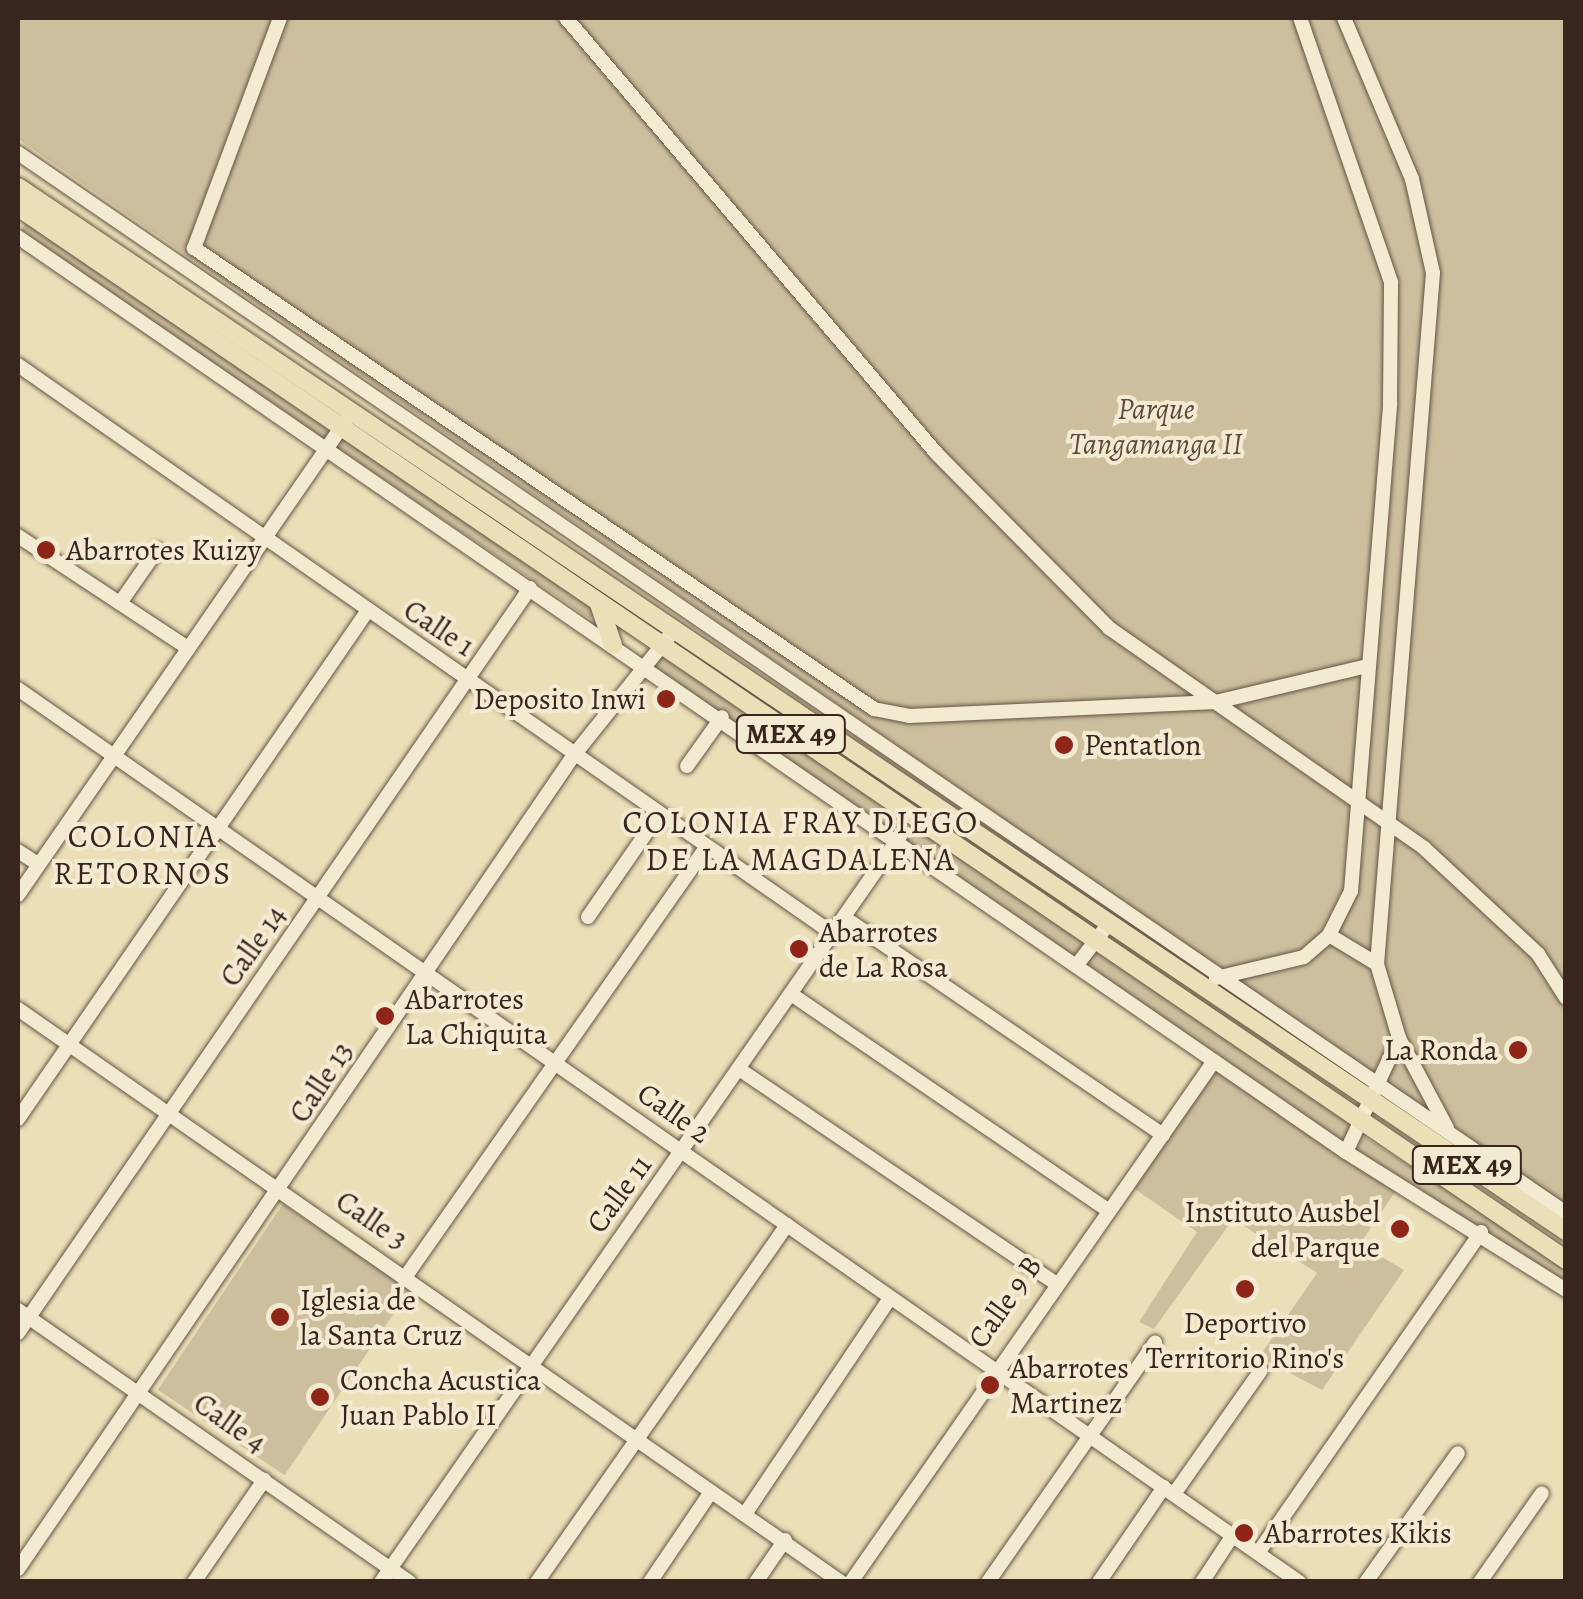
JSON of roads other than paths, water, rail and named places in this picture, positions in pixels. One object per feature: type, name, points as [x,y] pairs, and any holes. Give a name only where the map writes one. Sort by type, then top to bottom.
[{"type":"main road","name":"MEX 49","points":[[18,187],[24,211],[168,310],[232,330]]},
{"type":"main road","name":"MEX 49","points":[[24,211],[232,330],[428,488],[1566,1260]]},
{"type":"main road","name":"MEX 49","points":[[347,419],[445,464],[674,628],[774,686],[1192,978],[1483,1166],[1566,1231]]},
{"type":"main road","points":[[598,604],[613,645]]},
{"type":"street","points":[[280,18],[194,248],[874,709],[909,716],[1216,702],[1367,666]]},
{"type":"street","points":[[566,18],[937,454],[1109,628],[1392,828],[1538,954],[1566,998]]},
{"type":"street","points":[[1192,978],[1270,970],[1329,935],[1351,891],[1391,282],[1300,18]]},
{"type":"street","points":[[1344,18],[1412,179],[1433,274],[1392,828],[1378,964],[1399,1038],[1449,1132],[1483,1166],[1566,1213]]},
{"type":"street","points":[[18,153],[232,330],[445,464],[1218,978],[1373,1093],[1449,1132]]},
{"type":"street","points":[[24,211],[43,171]]},
{"type":"street","points":[[18,237],[613,645],[900,836],[1076,966],[1346,1152],[1481,1232],[1566,1290]]},
{"type":"street","points":[[74,275],[88,256]]},
{"type":"street","points":[[154,329],[168,310]]},
{"type":"street","points":[[207,364],[232,330]]},
{"type":"street","name":"Calle 1","points":[[18,366],[263,542],[470,680],[705,849],[832,933]]},
{"type":"street","points":[[18,895],[347,419]]},
{"type":"street","points":[[414,506],[445,464]]},
{"type":"street","points":[[18,536],[188,648]]},
{"type":"street","points":[[120,603],[156,550]]},
{"type":"street","name":"Calle 14","points":[[18,1332],[23,1314],[318,902],[530,588]]},
{"type":"street","points":[[18,1119],[366,613]]},
{"type":"street","name":"Calle 13","points":[[18,1569],[137,1392],[282,1192],[574,755],[647,668],[674,628]]},
{"type":"street","points":[[743,731],[774,686]]},
{"type":"street","name":"Calle 2","points":[[18,688],[216,832],[561,1067],[1300,1582]]},
{"type":"street","points":[[686,766],[722,718]]},
{"type":"street","points":[[588,918],[658,816]]},
{"type":"street","name":"Calle 11","points":[[380,1582],[683,1153],[900,836]]},
{"type":"street","points":[[406,1276],[561,1067],[705,849]]},
{"type":"street","points":[[18,851],[38,864]]},
{"type":"street","points":[[845,918],[1163,1135]]},
{"type":"street","points":[[1076,966],[1110,922]]},
{"type":"street","points":[[1329,935],[1378,964]]},
{"type":"street","points":[[791,994],[1105,1208]]},
{"type":"street","name":"Calle 3","points":[[18,1009],[785,1540],[840,1582]]},
{"type":"street","points":[[1346,1152],[1364,1123],[1373,1093],[1399,1038]]},
{"type":"street","name":"Calle 9 B","points":[[850,1582],[993,1367],[1214,1061]]},
{"type":"street","points":[[739,1070],[1054,1282]]},
{"type":"street","points":[[537,1582],[787,1225]]},
{"type":"street","points":[[1258,1553],[1481,1232]]},
{"type":"street","points":[[745,1514],[890,1298]]},
{"type":"street","name":"Calle 4","points":[[23,1314],[410,1582]]},
{"type":"street","points":[[988,1582],[1154,1343]]},
{"type":"street","points":[[1099,1582],[1260,1370]]},
{"type":"street","points":[[1366,1582],[1458,1452]]},
{"type":"street","points":[[194,1582],[264,1480]]},
{"type":"street","points":[[650,1582],[712,1492]]},
{"type":"street","points":[[1480,1582],[1542,1493]]},
{"type":"street","points":[[1202,1582],[1233,1535]]},
{"type":"street","points":[[756,1582],[785,1540]]},
{"type":"place","name":"Abarrotes Kuizy","points":[[46,550]]},
{"type":"place","name":"Deposito Inwi","points":[[666,699]]},
{"type":"place","name":"Pentatlon","points":[[1064,745]]},
{"type":"place","name":"Abarrotes de La Rosa","points":[[799,949]]},
{"type":"place","name":"Abarrotes La Chiquita","points":[[385,1016]]},
{"type":"place","name":"La Ronda","points":[[1518,1050]]},
{"type":"place","name":"Instituto Ausbel del Parque","points":[[1400,1229]]},
{"type":"place","name":"Deportivo Territorio Rino's","points":[[1245,1289]]},
{"type":"place","name":"Iglesia de la Santa Cruz","points":[[280,1317]]},
{"type":"place","name":"Abarrotes Martinez","points":[[990,1385]]},
{"type":"place","name":"Concha Acustica Juan Pablo II","points":[[320,1397]]},
{"type":"place","name":"Abarrotes Kikis","points":[[1244,1533]]},
{"type":"district","name":"COLONIA FRAY DIEGO DE LA MAGDALENA","points":[[801,842]]},
{"type":"district","name":"COLONIA RETORNOS","points":[[143,856]]},
{"type":"park label","name":"Parque Tangamanga II","points":[[1156,426]]}]
